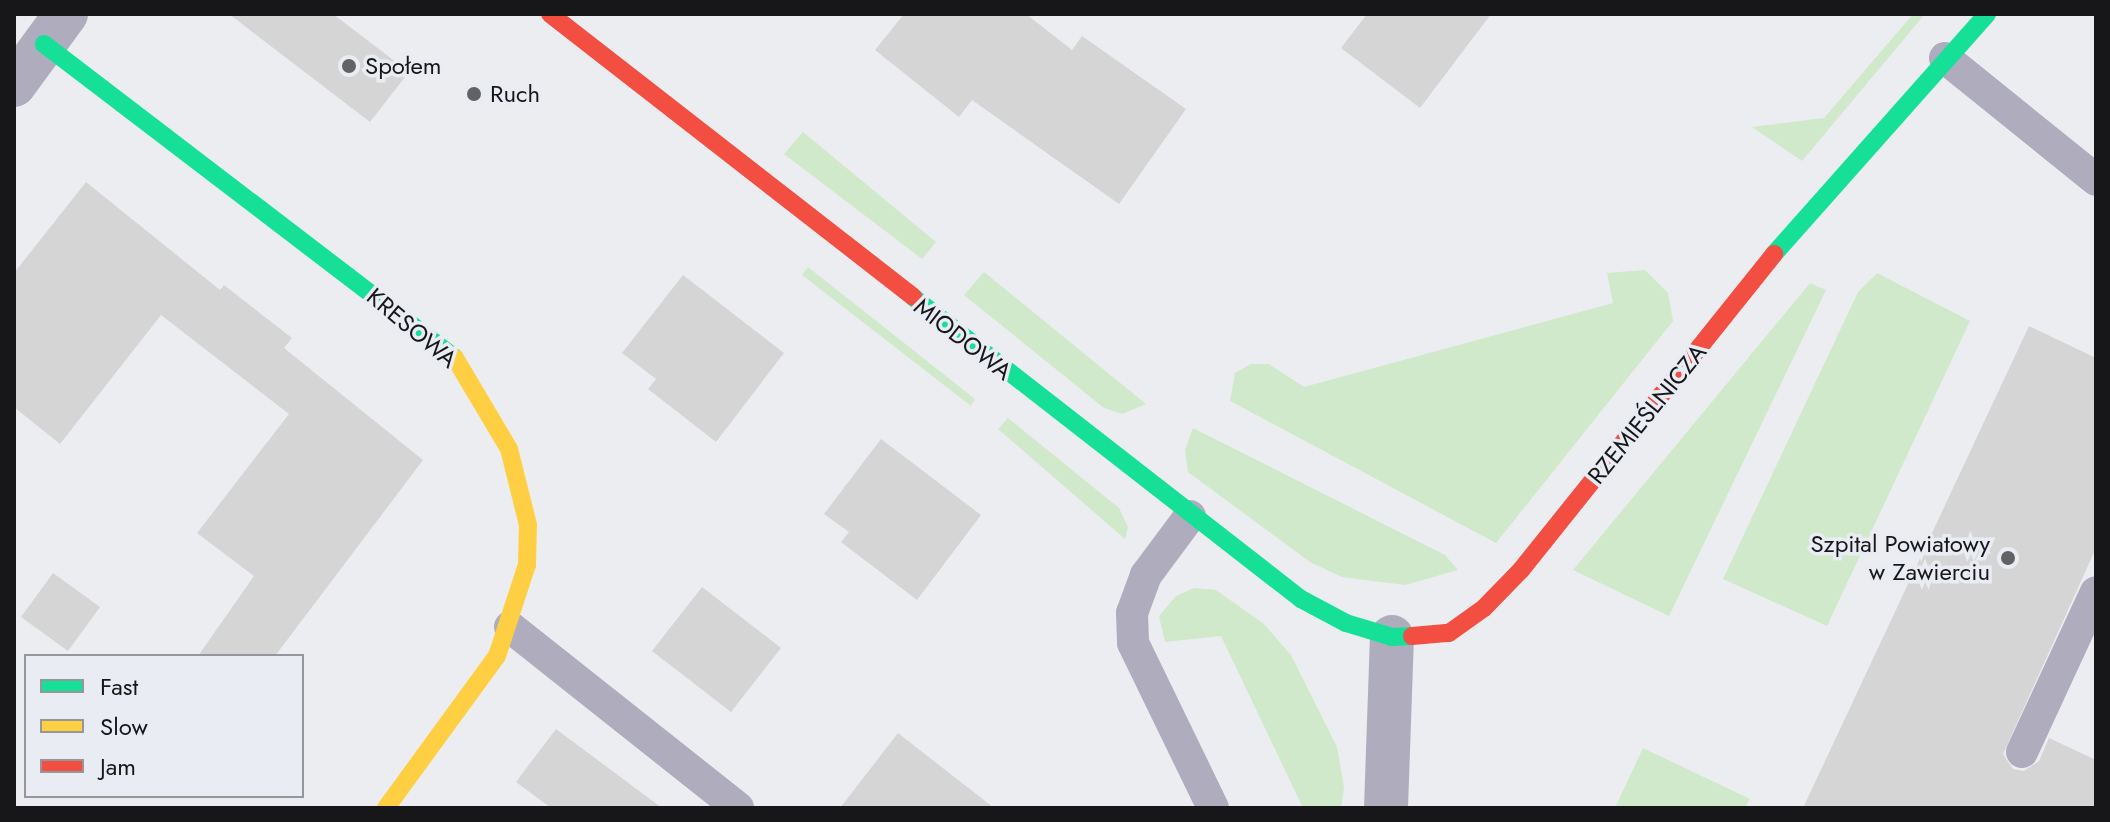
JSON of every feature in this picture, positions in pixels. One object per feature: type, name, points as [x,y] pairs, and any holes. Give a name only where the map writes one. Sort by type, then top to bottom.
[{"type":"street","name":"MIODOWA","points":[[550,14],[1190,516],[1301,599],[1346,623],[1392,637]]},
{"type":"street","name":"RZEMIEŚLNICZA","points":[[1392,637],[1449,633],[1484,608],[1801,222],[1987,14]]},
{"type":"street","points":[[14,85],[55,29]]},
{"type":"street","name":"KRESOWA","points":[[55,29],[455,357],[494,417],[521,482],[528,525],[527,565],[510,627],[497,656],[386,808]]},
{"type":"street","points":[[1386,808],[1392,637]]},
{"type":"lane","points":[[1945,58],[2096,180]]},
{"type":"lane","points":[[1190,516],[1146,575],[1132,613],[1133,643],[1213,808]]},
{"type":"lane","points":[[2022,752],[2096,592]]},
{"type":"lane","points":[[510,627],[738,808]]},
{"type":"green space","points":[[1913,14],[1925,14],[1802,161],[1752,127],[1824,118]]},
{"type":"green space","points":[[803,132],[936,242],[922,259],[784,154]]},
{"type":"green space","points":[[808,267],[975,399],[971,406],[802,275]]},
{"type":"green space","points":[[1645,270],[1668,293],[1673,321],[1496,543],[1230,401],[1235,373],[1251,364],[1269,364],[1304,387],[1613,303],[1607,273]]},
{"type":"green space","points":[[984,272],[1146,404],[1122,414],[1104,408],[964,295]]},
{"type":"green space","points":[[1877,273],[1970,321],[1827,626],[1723,579],[1858,292]]},
{"type":"green space","points":[[1810,283],[1826,290],[1669,616],[1573,570]]},
{"type":"green space","points":[[1008,418],[1119,508],[1128,527],[1125,539],[998,429]]},
{"type":"green space","points":[[1193,428],[1445,555],[1458,570],[1405,585],[1342,577],[1310,562],[1188,472],[1185,450]]},
{"type":"green space","points":[[1194,588],[1216,590],[1264,624],[1291,655],[1337,747],[1344,787],[1341,808],[1303,808],[1221,636],[1165,642],[1159,616],[1176,596]]},
{"type":"green space","points":[[1643,748],[1750,799],[1745,808],[1615,808]]},
{"type":"building","name":"Społem","points":[[229,14],[333,14],[409,72],[370,122]]},
{"type":"building","points":[[904,14],[1026,14],[1072,50],[1082,36],[1186,109],[1119,204],[972,100],[959,117],[875,50]]},
{"type":"building","points":[[1367,14],[1491,14],[1420,108],[1341,48]]},
{"type":"building","points":[[86,182],[220,290],[224,285],[292,338],[284,348],[423,460],[277,654],[199,654],[254,576],[197,533],[289,414],[161,315],[60,444],[14,407],[14,273]]},
{"type":"building","points":[[683,275],[784,353],[716,442],[648,389],[656,379],[622,353]]},
{"type":"building","name":"Szpital Powiatowy w Zawierciu","points":[[2029,326],[2096,358],[2096,548],[2003,754],[2013,769],[2024,771],[2039,761],[2049,738],[2096,760],[2096,808],[1803,808]]},
{"type":"building","points":[[881,439],[981,515],[917,600],[841,542],[849,532],[824,514]]},
{"type":"building","points":[[53,573],[100,607],[68,651],[21,617]]},
{"type":"building","points":[[702,587],[781,648],[731,712],[652,651]]},
{"type":"building","points":[[556,729],[662,808],[551,808],[516,782]]},
{"type":"building","points":[[898,733],[994,808],[840,808]]},
{"type":"traffic: fast","points":[[1774,254],[1987,14]]},
{"type":"traffic: fast","points":[[44,44],[455,358]]},
{"type":"traffic: fast","points":[[913,297],[1301,599],[1346,623],[1392,637],[1412,636]]},
{"type":"traffic: slow","points":[[386,808],[497,656],[527,565],[528,525],[509,449],[455,358]]},
{"type":"traffic: jam","points":[[550,14],[913,297]]},
{"type":"traffic: jam","points":[[1412,636],[1449,633],[1484,608],[1521,570],[1774,254]]},
{"type":"place","name":"Społem","points":[[349,66]]},
{"type":"place","name":"Ruch","points":[[474,94]]},
{"type":"place","name":"Szpital Powiatowy w Zawierciu","points":[[2008,558]]}]
